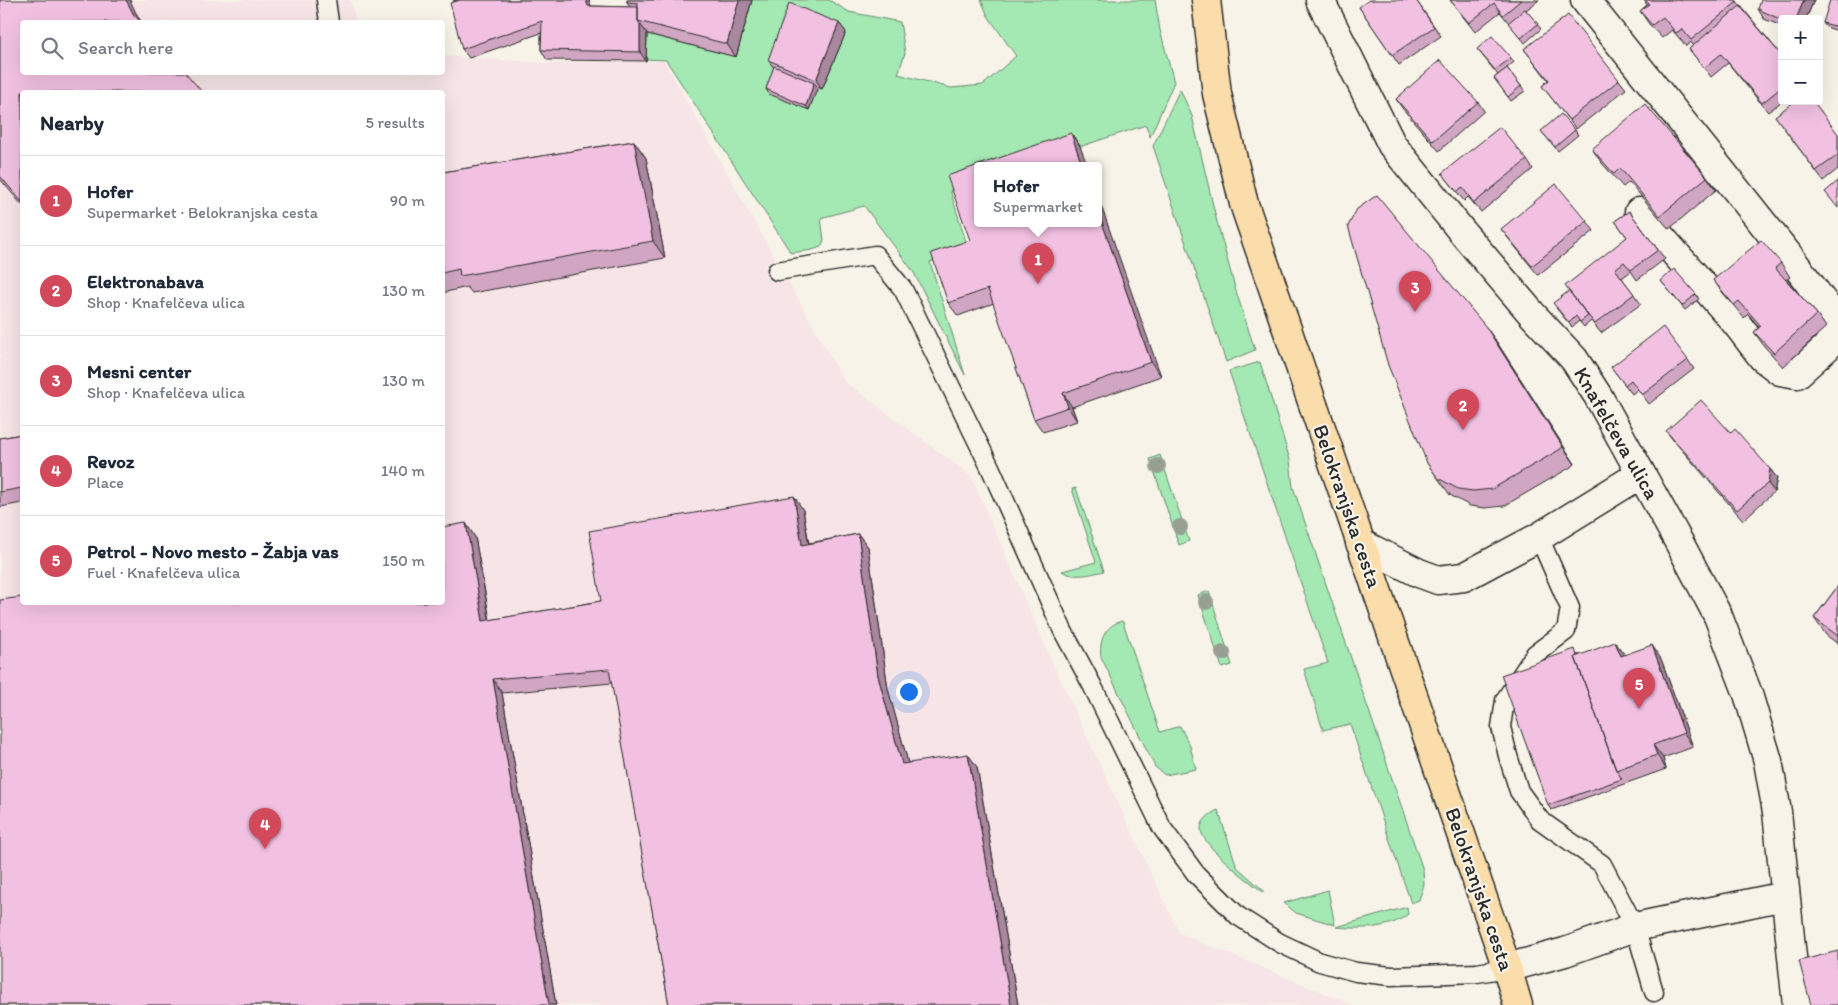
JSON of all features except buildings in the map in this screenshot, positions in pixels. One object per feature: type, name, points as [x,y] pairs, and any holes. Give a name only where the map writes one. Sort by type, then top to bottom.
[{"type":"main road","name":"Belokranjska cesta","points":[[1206,0],[1217,94],[1244,204],[1507,968],[1518,1005]]},
{"type":"street","name":"Knafelčeva ulica","points":[[1320,0],[1392,146],[1482,256],[1574,359],[1598,396],[1718,616],[1748,694],[1768,761],[1777,812],[1797,1005]]},
{"type":"street","points":[[1585,0],[1789,256],[1832,314],[1834,333],[1827,347],[1797,374],[1780,371],[1763,358],[1736,323],[1639,212]]},
{"type":"street","points":[[1360,543],[1418,573],[1438,580],[1464,577],[1539,537],[1641,474]]},
{"type":"street","points":[[1507,968],[1565,952],[1635,927],[1785,896]]},
{"type":"lane","points":[[326,0],[329,20]]},
{"type":"lane","points":[[777,271],[875,255],[902,289],[990,467],[1063,631],[1092,685],[1162,828],[1196,874],[1238,916],[1280,943],[1320,962],[1356,972],[1391,976],[1477,972],[1507,968]]},
{"type":"lane","points":[[1539,537],[1570,608],[1566,631],[1535,654],[1505,700],[1501,727],[1508,756],[1519,790],[1540,820],[1602,864],[1635,927],[1654,992]]},
{"type":"shaded area","points":[[0,0],[350,0],[355,20],[20,20],[20,75],[445,75],[445,56],[545,63],[664,61],[844,381],[971,476],[1055,669],[1179,933],[1353,1005],[0,1005]]},
{"type":"green space","points":[[752,0],[829,0],[849,12],[900,22],[905,53],[898,74],[951,88],[983,85],[1016,56],[988,16],[981,0],[1155,0],[1160,30],[1174,82],[1150,137],[1146,125],[1033,162],[974,162],[974,182],[950,190],[968,248],[930,262],[965,375],[913,271],[864,206],[821,218],[824,240],[821,247],[791,253],[666,60],[646,59],[647,34],[736,57]],"holes":[[[845,32],[822,89],[818,87],[769,94]]]},
{"type":"green space","points":[[1180,89],[1192,116],[1216,218],[1235,288],[1255,350],[1226,362],[1153,146]]},
{"type":"green space","points":[[1260,362],[1290,460],[1293,487],[1423,870],[1424,884],[1419,900],[1411,903],[1350,724],[1323,730],[1304,669],[1328,663],[1229,371]]},
{"type":"green space","points":[[1160,455],[1189,541],[1179,545],[1150,459]]},
{"type":"green space","points":[[1076,488],[1104,571],[1072,575],[1062,571],[1096,562],[1072,489]]},
{"type":"green space","points":[[1209,591],[1232,665],[1222,668],[1198,595]]},
{"type":"green space","points":[[1121,621],[1123,622],[1160,732],[1180,726],[1190,746],[1196,769],[1165,775],[1155,767],[1101,657],[1101,645],[1104,635],[1110,627]]},
{"type":"green space","points":[[1218,810],[1237,867],[1263,892],[1217,854],[1203,836],[1201,826],[1210,815]]},
{"type":"green space","points":[[1328,890],[1335,925],[1296,913],[1284,903]]},
{"type":"green space","points":[[1407,907],[1408,914],[1383,926],[1364,928],[1336,927]]},
{"type":"place","name":"Hofer","points":[[1038,284]]},
{"type":"place","name":"Mesni center","points":[[1415,312]]},
{"type":"place","name":"Elektronabava","points":[[1463,430]]},
{"type":"place","name":"Petrol - Novo mesto - Žabja vas","points":[[1639,709]]},
{"type":"place","name":"Revoz","points":[[265,849]]}]
